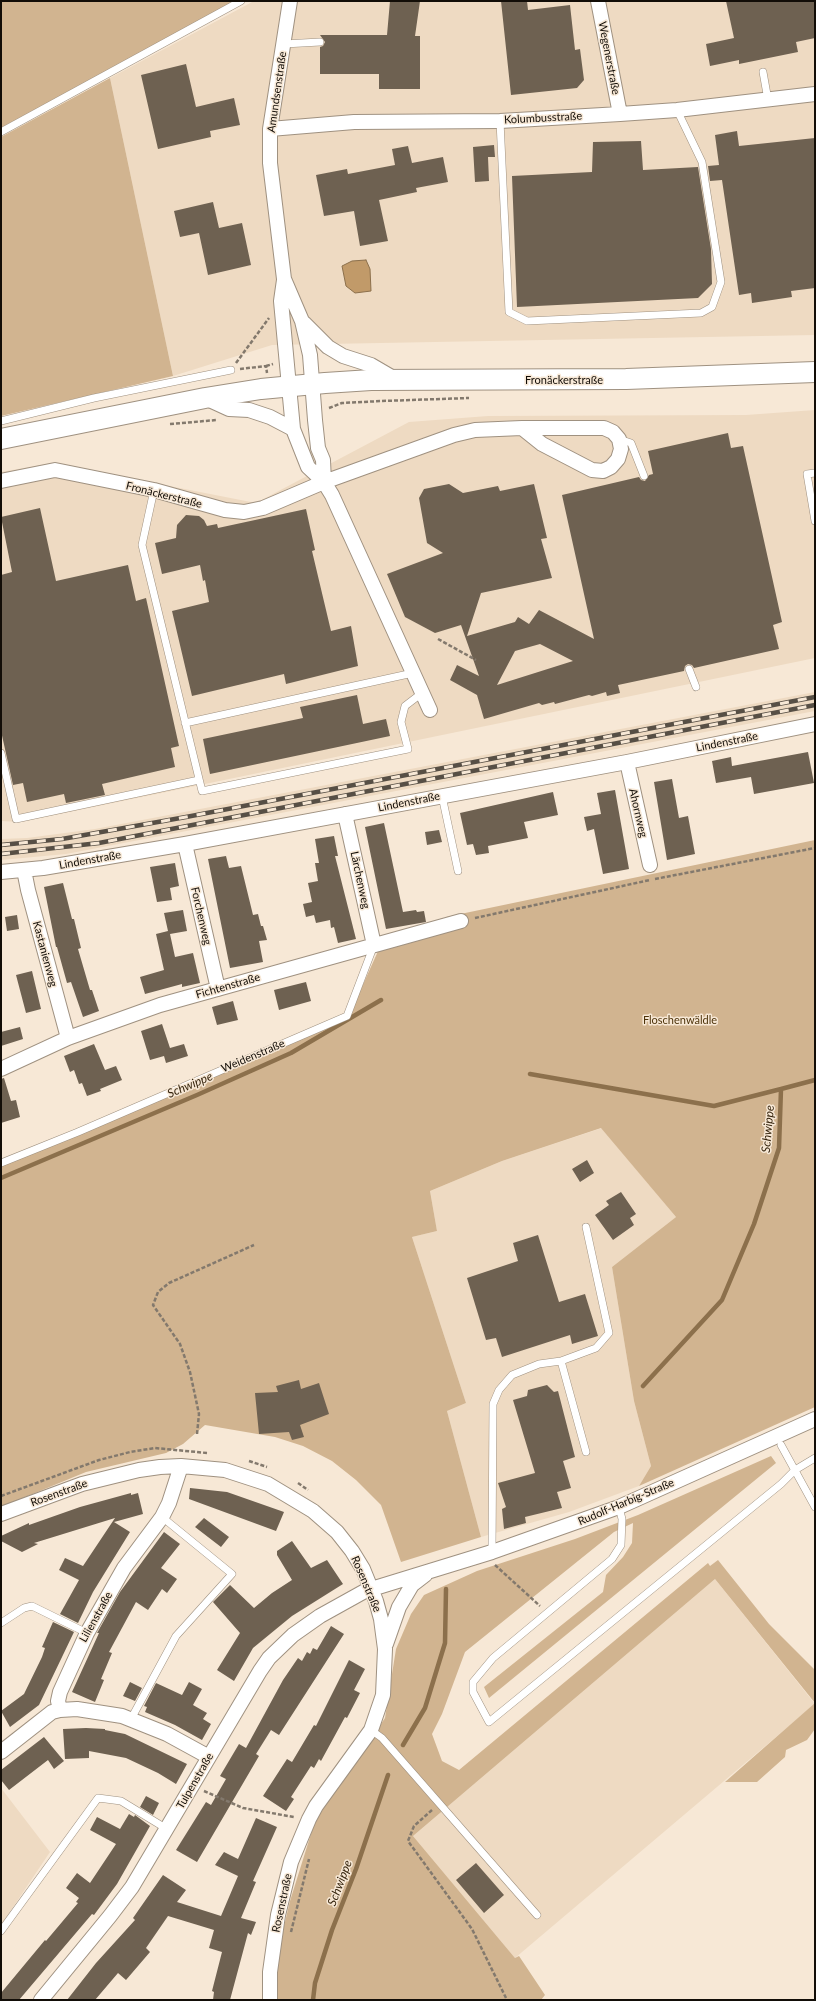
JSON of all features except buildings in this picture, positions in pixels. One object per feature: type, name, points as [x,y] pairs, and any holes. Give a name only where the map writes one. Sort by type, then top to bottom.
[{"type":"main road","name":"Fronäckerstraße","points":[[1,439],[205,398],[312,384],[397,380],[611,379],[815,372]]},
{"type":"street","name":"Amundsenstraße","points":[[288,386],[281,301],[284,280],[270,163],[270,129],[290,1]]},
{"type":"street","name":"Wegenerstraße","points":[[598,1],[620,114]]},
{"type":"street","name":"Kolumbusstraße","points":[[270,129],[354,122],[500,121],[620,114],[677,110],[815,94]]},
{"type":"street","name":"Amundsenstraße","points":[[284,280],[302,321],[310,355],[312,384]]},
{"type":"street","points":[[302,321],[316,337],[343,356],[371,365],[397,380]]},
{"type":"street","points":[[312,384],[318,448],[323,460],[324,482]]},
{"type":"street","points":[[288,386],[293,429],[308,467],[324,482],[332,495],[430,710]]},
{"type":"street","points":[[205,398],[229,409],[249,410],[270,417],[293,429]]},
{"type":"street","name":"Fronäckerstraße","points":[[1,481],[55,470],[154,490],[226,510],[244,512],[263,508],[324,482],[454,435],[498,428],[604,428],[613,432],[619,439]]},
{"type":"street","points":[[522,428],[542,444],[592,470],[603,471],[618,459],[621,449],[619,439]]},
{"type":"street","name":"Lindenstraße","points":[[1,872],[24,870],[185,844],[627,762],[815,724]]},
{"type":"street","name":"Ahornweg","points":[[627,762],[650,865]]},
{"type":"street","name":"Lärchenweg","points":[[345,814],[374,946]]},
{"type":"street","name":"Forchenweg","points":[[185,844],[218,989]]},
{"type":"street","name":"Kastanienweg","points":[[24,870],[63,1025],[68,1038]]},
{"type":"street","name":"Fichtenstraße","points":[[1,1069],[68,1038],[160,1005],[461,921]]},
{"type":"street","name":"Rudolf-Harbig-Straße","points":[[371,1589],[431,1571],[493,1558],[620,1507],[815,1419]]},
{"type":"street","name":"Rosenstraße","points":[[1,1514],[82,1484],[140,1470],[181,1466],[225,1470],[250,1477],[288,1495],[313,1511],[337,1532],[352,1551],[363,1569],[381,1619],[385,1648],[383,1695],[371,1730],[330,1786],[309,1819],[291,1862],[278,1915],[270,1972],[270,2000]]},
{"type":"street","name":"Lilienstraße","points":[[60,1710],[58,1701],[60,1692],[87,1632],[124,1568],[162,1517],[169,1503],[181,1466]]},
{"type":"street","name":"Rudolf-Harbig-Straße","points":[[385,1648],[399,1607],[412,1585],[431,1571]]},
{"type":"street","name":"Tulpenstraße","points":[[41,2000],[132,1887],[260,1671],[277,1649],[293,1635],[320,1616],[371,1589]]},
{"type":"street","points":[[1,1752],[52,1712],[77,1709],[130,1719],[168,1734],[209,1756]]},
{"type":"lane","points":[[1,132],[241,1]]},
{"type":"lane","points":[[284,44],[320,42]]},
{"type":"lane","points":[[763,72],[768,100]]},
{"type":"lane","points":[[500,121],[509,312],[527,321],[700,313],[712,307],[721,282],[702,162],[677,110]]},
{"type":"lane","points":[[1,421],[94,398],[231,370]]},
{"type":"lane","points":[[619,439],[632,444],[644,476]]},
{"type":"lane","points":[[815,473],[807,474],[815,521]]},
{"type":"lane","points":[[154,490],[142,545],[202,791],[408,749],[401,722],[405,706],[422,693]]},
{"type":"lane","points":[[690,669],[696,687]]},
{"type":"lane","points":[[185,723],[413,673]]},
{"type":"lane","points":[[1,753],[16,819],[199,780]]},
{"type":"lane","points":[[442,796],[458,871]]},
{"type":"lane","name":"Weidenstraße","points":[[1,1163],[78,1132],[347,1016],[374,946]]},
{"type":"lane","points":[[493,1558],[491,1511],[494,1404],[499,1390],[512,1375],[539,1364],[561,1361],[596,1348],[609,1333],[586,1227]]},
{"type":"lane","points":[[561,1361],[586,1452]]},
{"type":"lane","points":[[781,1445],[815,1507]]},
{"type":"lane","points":[[620,1507],[622,1519],[621,1545],[618,1551],[607,1564],[493,1658],[473,1682],[473,1692],[489,1722],[781,1484],[795,1470],[815,1458]]},
{"type":"lane","points":[[130,1719],[176,1636],[232,1574],[162,1517]]},
{"type":"lane","points":[[1,1623],[24,1608],[32,1606],[87,1632]]},
{"type":"lane","points":[[371,1730],[382,1738],[536,1915]]},
{"type":"lane","points":[[1,1931],[98,1798],[121,1801],[167,1829]]},
{"type":"path","points":[[231,370],[281,301]]},
{"type":"path","points":[[315,412],[325,411],[330,406],[342,403],[470,398]]},
{"type":"path","points":[[167,424],[224,420]]},
{"type":"path","points":[[438,639],[476,660]]},
{"type":"path","points":[[461,921],[815,848]]},
{"type":"path","points":[[197,1434],[199,1414],[188,1365],[180,1344],[153,1305],[158,1292],[169,1284],[254,1245]]},
{"type":"path","points":[[1,1496],[99,1460],[130,1452],[155,1448],[209,1453]]},
{"type":"path","points":[[245,1460],[259,1463],[272,1470]]},
{"type":"path","points":[[292,1480],[305,1487],[311,1493]]},
{"type":"path","points":[[493,1558],[548,1613]]},
{"type":"path","points":[[192,1785],[233,1805],[309,1819]]},
{"type":"path","points":[[439,1803],[414,1826],[408,1841],[472,1929],[507,2000]]},
{"type":"path","points":[[290,1937],[312,1852]]},
{"type":"shaded area","points":[[254,1],[815,1],[815,335],[272,345],[173,376],[110,78]]},
{"type":"shaded area","points":[[366,260],[370,269],[371,291],[355,293],[346,286],[342,266],[352,261]]},
{"type":"shaded area","points":[[815,410],[815,658],[21,822],[1,821],[1,472],[52,463],[256,503],[409,422],[488,416],[746,415]]},
{"type":"shaded area","points":[[815,692],[815,711],[66,854],[1,860],[1,839],[27,838],[95,829]]},
{"type":"shaded area","points":[[602,1128],[676,1217],[612,1267],[634,1401],[651,1466],[639,1486],[569,1512],[481,1537],[447,1411],[466,1403],[412,1237],[437,1231],[430,1191],[502,1161]]},
{"type":"shaded area","points":[[715,1579],[815,1704],[515,1958],[413,1836]]},
{"type":"shaded area","points":[[1,1788],[50,1852],[1,1925]]},
{"type":"green space","points":[[1,1],[235,1],[1,128]]},
{"type":"green space","points":[[110,78],[173,376],[1,416],[1,137]]},
{"type":"green space","name":"Floschenwäldle","points":[[815,840],[815,1407],[639,1486],[651,1466],[634,1401],[612,1267],[676,1217],[601,1128],[502,1161],[430,1191],[437,1231],[412,1237],[466,1403],[447,1411],[481,1537],[401,1562],[381,1505],[356,1480],[332,1461],[303,1446],[275,1437],[205,1425],[183,1444],[166,1453],[86,1472],[1,1507],[1,1166],[347,1020],[379,949],[441,925],[446,917]]},
{"type":"green space","points":[[771,1456],[776,1463],[489,1698],[484,1687],[603,1592],[606,1575],[623,1557],[632,1543],[633,1523],[614,1532],[465,1652],[442,1714],[432,1734],[442,1761],[459,1770],[708,1563],[710,1566],[718,1560],[769,1624],[815,1670],[815,1703],[715,1579],[413,1836],[515,1958],[519,1956],[545,1995],[541,2000],[275,2000],[276,1976],[284,1926],[290,1901],[315,1821],[385,1718],[396,1649],[411,1614],[424,1595],[477,1571],[575,1539],[638,1515]]},
{"type":"green space","points":[[815,1703],[815,1729],[807,1740],[786,1750],[785,1757],[757,1782],[725,1782]]},
{"type":"waterway","name":"Schwippe","points":[[1,1178],[197,1095],[291,1053],[381,1000]]},
{"type":"waterway","name":"Schwippe","points":[[530,1074],[714,1106],[781,1089],[779,1148],[754,1224],[722,1300],[643,1386]]},
{"type":"waterway","points":[[781,1089],[815,1080]]},
{"type":"waterway","name":"Schwippe","points":[[403,1745],[425,1708],[445,1643],[446,1589]]},
{"type":"waterway","name":"Schwippe","points":[[313,2000],[315,1983],[332,1930],[356,1869],[388,1775]]},
{"type":"railway","points":[[1,845],[62,839],[186,817],[815,697]]},
{"type":"railway","points":[[1,854],[99,843],[815,705]]}]
